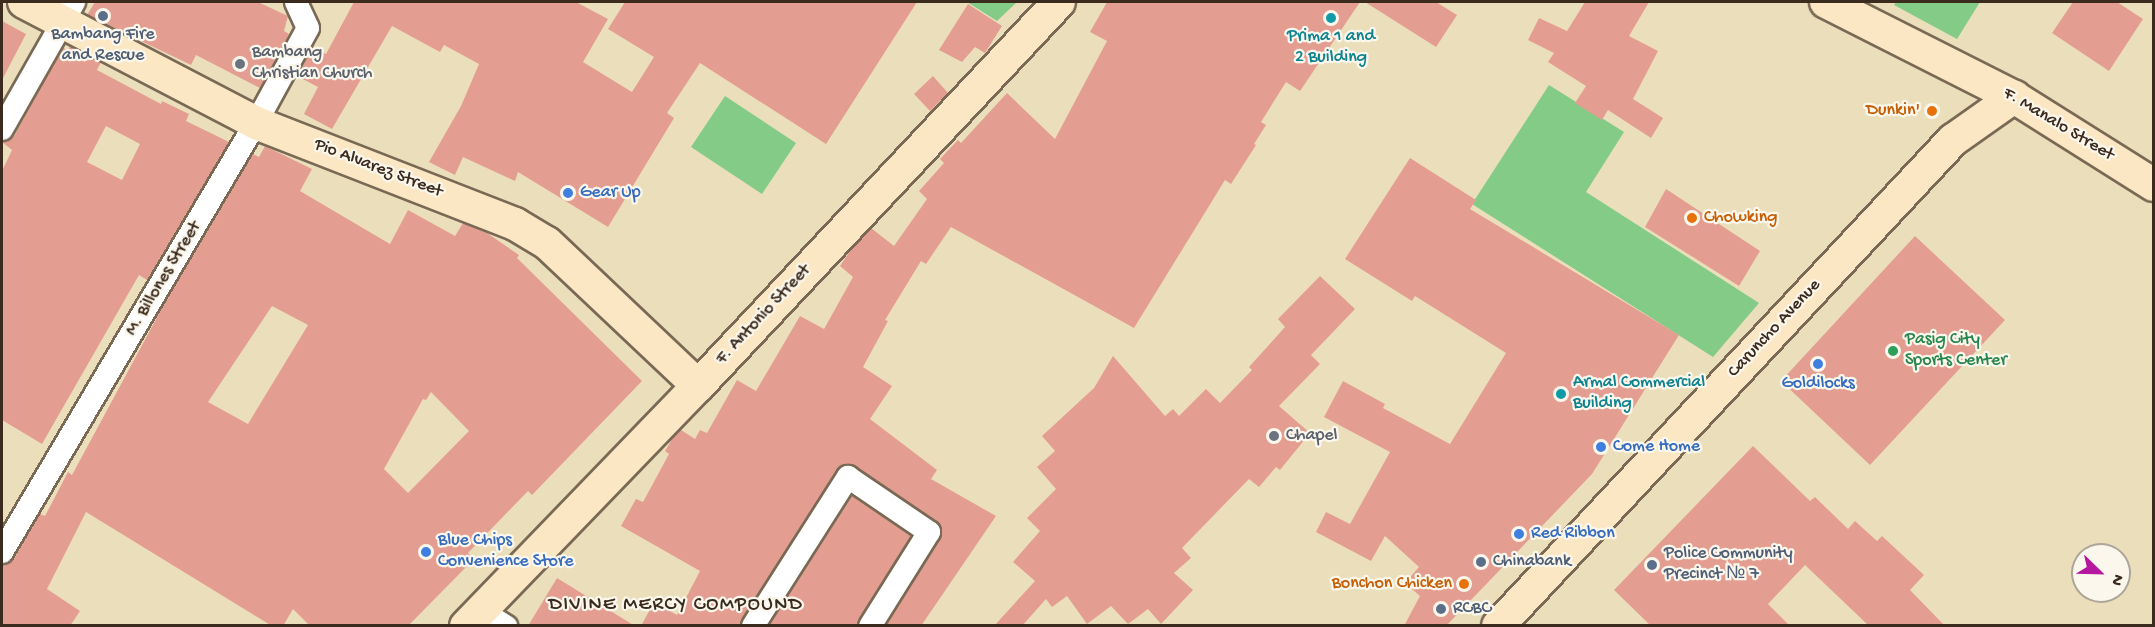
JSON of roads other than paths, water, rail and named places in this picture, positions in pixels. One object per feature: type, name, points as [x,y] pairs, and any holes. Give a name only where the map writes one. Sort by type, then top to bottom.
[{"type":"street","name":"Pio Alvarez Street","points":[[24,2],[67,12],[256,123],[411,181],[515,224],[539,238],[698,386]]},
{"type":"street","name":"M. Billones Street","points":[[2,552],[256,123],[308,28],[296,2]]},
{"type":"street","name":"F. Antonio Street","points":[[484,620],[698,386],[1059,2]]},
{"type":"street","name":"F. Manalo Street","points":[[1826,2],[2014,97],[2154,185]]},
{"type":"street","points":[[2,129],[67,12]]},
{"type":"street","points":[[1889,206],[1899,185],[1962,110],[1968,88],[1959,69]]},
{"type":"street","name":"Caruncho Avenue","points":[[1498,626],[1889,206],[1968,127],[2014,97]]},
{"type":"street","points":[[753,626],[848,477],[929,532],[870,626]]},
{"type":"place","name":"Bambang Fire and Rescue","points":[[103,16]]},
{"type":"place","name":"Prima 1 and 2 Building","points":[[1331,18]]},
{"type":"place","name":"Bambang Christian Church","points":[[240,64]]},
{"type":"place","name":"Dunkin'","points":[[1932,111]]},
{"type":"place","name":"Gear Up","points":[[568,193]]},
{"type":"place","name":"Chowking","points":[[1692,218]]},
{"type":"place","name":"Pasig City Sports Center","points":[[1893,351]]},
{"type":"place","name":"Goldilocks","points":[[1818,364]]},
{"type":"place","name":"Armal Commercial Building","points":[[1561,394]]},
{"type":"place","name":"Chapel","points":[[1274,436]]},
{"type":"place","name":"Come Home","points":[[1601,447]]},
{"type":"place","name":"Red Ribbon","points":[[1519,534]]},
{"type":"place","name":"Blue Chips Convenience Store","points":[[426,552]]},
{"type":"place","name":"Chinabank","points":[[1481,562]]},
{"type":"place","name":"Police Community Precinct № 7","points":[[1652,565]]},
{"type":"place","name":"Bonchon Chicken","points":[[1464,584]]},
{"type":"place","name":"RCBC","points":[[1441,609]]},
{"type":"district","name":"DIVINE MERCY COMPOUND","points":[[676,605]]}]
